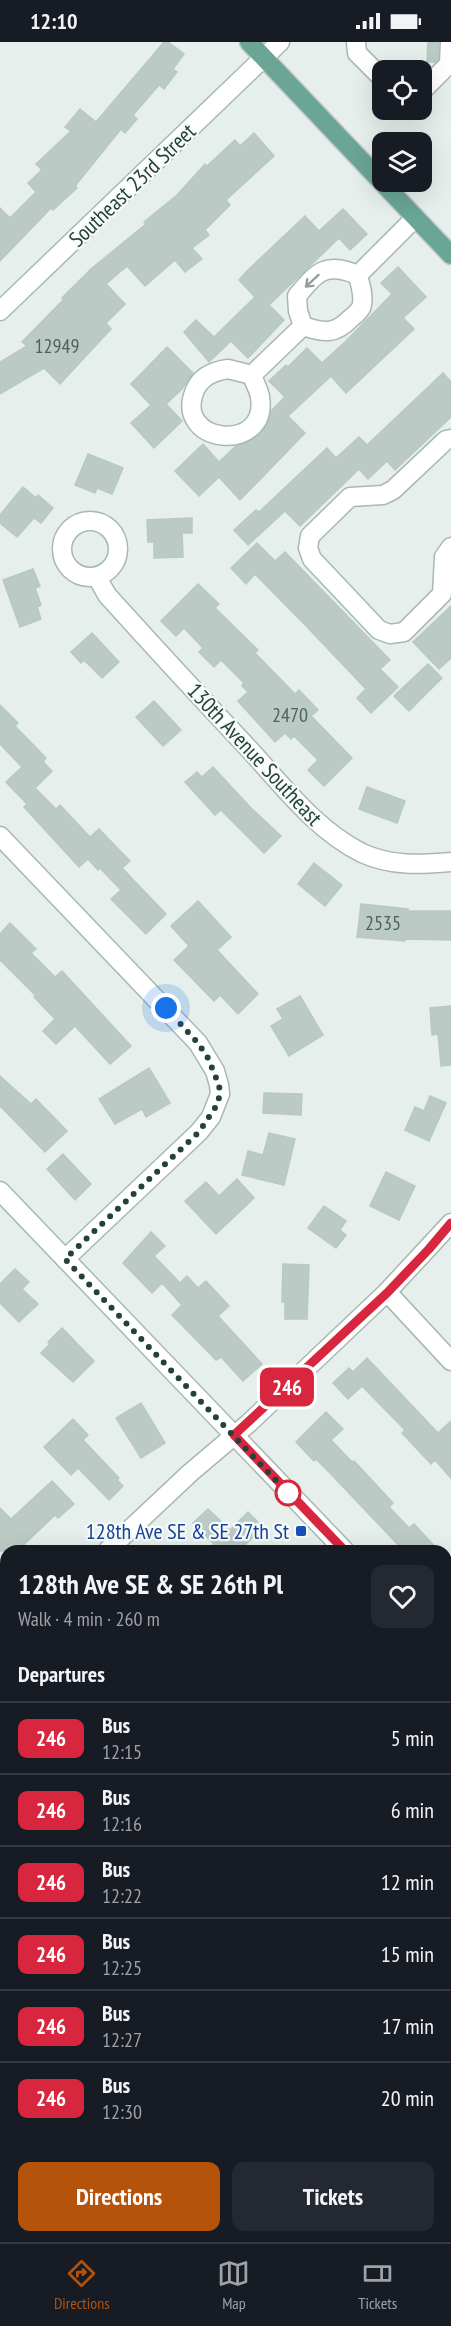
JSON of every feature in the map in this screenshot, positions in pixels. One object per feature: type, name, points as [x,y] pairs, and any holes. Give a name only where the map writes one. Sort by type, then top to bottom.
[{"type":"main road","points":[[249,42],[451,255]]},
{"type":"street","name":"Southeast 23rd Street","points":[[0,311],[280,42]]},
{"type":"street","points":[[356,42],[357,53],[372,68]]},
{"type":"street","points":[[432,81],[449,64],[450,42]]},
{"type":"street","points":[[358,275],[415,218]]},
{"type":"street","points":[[303,326],[298,311],[297,296],[310,281],[326,269],[343,269],[358,275]]},
{"type":"street","points":[[303,326],[320,332],[337,330],[350,320],[361,307],[362,291],[358,275]]},
{"type":"street","points":[[252,375],[303,326]]},
{"type":"street","points":[[451,439],[446,440],[393,490],[383,495],[350,497],[310,536],[308,548],[312,559],[379,630],[390,634],[404,632],[442,594],[444,557],[451,547]]},
{"type":"street","name":"130th Avenue Southeast","points":[[97,577],[106,596],[297,800],[342,843],[365,854],[394,862],[421,865],[451,862]]},
{"type":"street","points":[[0,836],[198,1043],[215,1071],[219,1085],[220,1094],[212,1117],[199,1132],[65,1259]]},
{"type":"street","points":[[0,1191],[339,1545]]},
{"type":"street","points":[[113,1545],[387,1293],[451,1223]]},
{"type":"street","points":[[387,1293],[451,1360]]},
{"type":"building","points":[[164,42],[168,42],[184,54],[173,69],[177,72],[164,89],[159,85],[133,115],[137,119],[125,133],[121,129],[75,186],[77,188],[53,210],[51,208],[0,261],[0,208],[10,218],[36,192],[28,183],[42,170],[36,164],[71,131],[65,127],[80,109],[96,122]]},
{"type":"building","points":[[428,42],[439,42],[438,59],[435,62],[427,60]]},
{"type":"building","points":[[254,133],[274,156],[226,200],[230,205],[205,230],[209,235],[192,248],[202,259],[185,272],[175,260],[145,286],[127,266],[106,284],[125,304],[106,323],[111,329],[60,384],[44,368],[0,394],[0,362],[27,346],[22,342],[63,300],[62,298],[91,269],[177,195],[205,164],[207,166],[235,140],[240,146]]},
{"type":"building","points":[[343,209],[367,234],[350,250],[339,238],[269,305],[284,320],[248,358],[231,341],[209,362],[184,332],[196,320],[214,337],[255,297],[239,280],[246,272],[305,216],[319,231]]},
{"type":"building","points":[[398,267],[426,297],[403,318],[414,329],[346,393],[331,376],[288,416],[305,433],[240,500],[219,477],[199,496],[175,471],[203,444],[219,462],[236,446],[259,435],[268,422],[270,412],[285,397],[269,381],[286,365],[288,367],[307,348],[322,363],[392,294],[381,283]]},
{"type":"building","points":[[167,347],[193,373],[182,389],[166,404],[182,421],[154,448],[131,423],[151,405],[131,384]]},
{"type":"building","points":[[443,373],[451,382],[451,417],[395,470],[387,461],[368,479],[359,469],[300,526],[285,511],[248,545],[234,530],[256,510],[259,512],[327,448],[336,458],[359,437],[367,445]]},
{"type":"building","points":[[88,454],[123,468],[112,494],[97,488],[95,493],[75,485]]},
{"type":"building","points":[[23,487],[36,498],[38,495],[53,508],[41,523],[34,518],[17,537],[0,523],[0,515]]},
{"type":"building","points":[[192,518],[192,533],[182,533],[183,557],[154,558],[154,542],[148,542],[147,520]]},
{"type":"building","points":[[257,543],[275,561],[285,552],[390,660],[380,669],[398,687],[371,713],[357,698],[366,689],[308,628],[255,574],[246,584],[231,568]]},
{"type":"building","points":[[33,569],[40,586],[35,588],[41,605],[37,607],[41,619],[20,627],[3,580]]},
{"type":"building","points":[[198,584],[219,604],[215,608],[258,650],[255,653],[295,694],[299,690],[318,710],[311,716],[352,758],[324,786],[308,770],[318,760],[294,736],[291,739],[285,733],[275,742],[238,701],[248,692],[242,686],[244,683],[221,660],[214,667],[199,652],[203,648],[184,628],[176,636],[161,621]]},
{"type":"building","points":[[451,606],[451,658],[439,669],[413,642]]},
{"type":"building","points":[[92,633],[119,662],[102,678],[84,660],[81,663],[71,652]]},
{"type":"building","points":[[428,664],[442,678],[409,711],[394,696]]},
{"type":"building","points":[[154,701],[181,730],[163,746],[136,717]]},
{"type":"building","points":[[0,705],[18,723],[15,726],[46,758],[43,762],[52,771],[35,788],[56,809],[60,805],[90,837],[99,829],[130,861],[122,868],[166,914],[146,934],[111,899],[121,890],[88,859],[79,867],[24,807],[27,804],[6,782],[22,767],[0,744]]},
{"type":"building","points":[[213,767],[281,836],[264,853],[221,810],[215,815],[185,782],[197,772],[202,777]]},
{"type":"building","points":[[367,787],[405,801],[397,823],[359,809]]},
{"type":"building","points":[[314,863],[342,885],[325,906],[298,884]]},
{"type":"building","points":[[198,901],[231,937],[217,950],[258,994],[238,1014],[220,995],[214,1001],[174,960],[189,946],[171,926]]},
{"type":"building","points":[[361,904],[408,909],[408,911],[451,911],[451,940],[405,939],[405,941],[357,937]]},
{"type":"building","points":[[10,923],[36,949],[31,953],[55,977],[62,971],[131,1046],[110,1064],[75,1026],[56,1044],[43,1031],[55,1019],[0,960],[0,934]]},
{"type":"building","points":[[300,996],[323,1035],[289,1056],[271,1026],[283,1019],[277,1009]]},
{"type":"building","points":[[451,1006],[451,1065],[441,1066],[438,1034],[432,1035],[430,1008]]},
{"type":"building","points":[[149,1068],[170,1103],[146,1117],[142,1109],[115,1124],[99,1099]]},
{"type":"building","points":[[0,1076],[31,1104],[36,1099],[67,1131],[45,1152],[0,1106]]},
{"type":"building","points":[[264,1093],[302,1094],[301,1115],[263,1113]]},
{"type":"building","points":[[430,1096],[446,1103],[429,1141],[405,1130],[415,1107],[424,1111]]},
{"type":"building","points":[[269,1133],[295,1139],[284,1185],[242,1175],[248,1151],[263,1155]]},
{"type":"building","points":[[63,1154],[91,1184],[75,1200],[47,1169]]},
{"type":"building","points":[[386,1172],[415,1186],[399,1220],[370,1206]]},
{"type":"building","points":[[237,1179],[254,1198],[216,1234],[185,1201],[206,1182],[219,1196]]},
{"type":"building","points":[[324,1206],[346,1221],[340,1230],[346,1235],[336,1248],[308,1228]]},
{"type":"building","points":[[151,1232],[165,1246],[154,1256],[180,1283],[187,1276],[198,1288],[206,1281],[229,1306],[218,1316],[262,1364],[243,1381],[221,1357],[216,1360],[172,1315],[182,1305],[162,1283],[152,1293],[123,1263]]},
{"type":"building","points":[[283,1264],[309,1265],[307,1319],[285,1319],[285,1302],[282,1302]]},
{"type":"building","points":[[15,1269],[29,1282],[22,1289],[38,1304],[19,1322],[0,1303],[0,1284]]},
{"type":"building","points":[[62,1328],[94,1361],[73,1382],[41,1353]]},
{"type":"building","points":[[367,1358],[438,1433],[451,1421],[451,1478],[435,1460],[431,1464],[402,1433],[405,1430],[362,1386],[348,1399],[333,1383],[349,1368],[353,1372]]},
{"type":"building","points":[[141,1403],[165,1443],[141,1458],[116,1418]]},
{"type":"building","points":[[326,1412],[343,1429],[331,1440],[393,1503],[389,1507],[409,1528],[414,1524],[433,1545],[398,1545],[329,1472],[316,1459],[314,1461],[296,1442]]},
{"type":"building","points":[[73,1419],[88,1435],[83,1440],[119,1478],[117,1480],[123,1486],[109,1500],[78,1468],[71,1475],[44,1447]]},
{"type":"building","points":[[52,1481],[74,1504],[58,1518],[55,1515],[23,1545],[0,1545],[0,1508],[11,1519]]},
{"type":"building","points":[[208,1509],[230,1530],[248,1512],[263,1527],[245,1545],[213,1545],[193,1523]]},
{"type":"bus line","name":"246","points":[[339,1545],[234,1435],[253,1420],[387,1293],[451,1223]]},
{"type":"place","name":"128th Ave SE & SE 27th St","points":[[301,1531]]},
{"type":"route","points":[[166,1008],[198,1043],[215,1071],[220,1094],[217,1105],[212,1117],[199,1132],[65,1259],[288,1493]]}]
